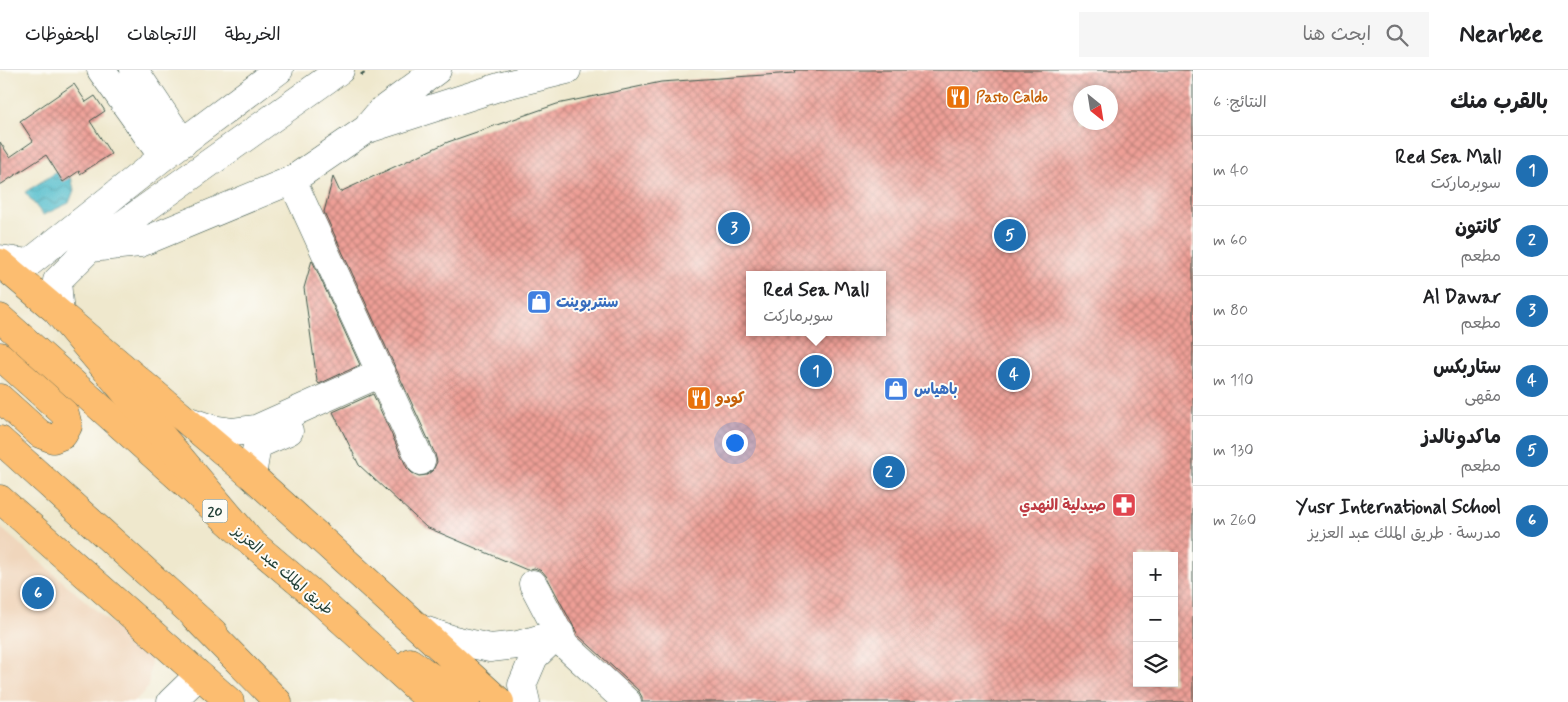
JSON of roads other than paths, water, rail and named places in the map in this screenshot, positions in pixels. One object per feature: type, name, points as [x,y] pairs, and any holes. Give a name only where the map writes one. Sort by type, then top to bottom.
[{"type":"main road","points":[[0,261],[60,315],[189,421],[252,476],[500,702]]},
{"type":"main road","points":[[60,315],[251,542]]},
{"type":"main road","name":"طريق الملك عبد العزيز","points":[[0,318],[251,542],[307,588],[432,702]]},
{"type":"main road","points":[[0,356],[65,414],[68,426],[63,435],[53,439],[40,434],[0,398]]},
{"type":"main road","points":[[0,440],[291,702]]},
{"type":"main road","points":[[0,500],[230,702]]},
{"type":"main road","points":[[307,588],[466,702]]},
{"type":"main road","points":[[195,617],[278,702]]},
{"type":"street","points":[[101,70],[173,150]]},
{"type":"street","points":[[134,70],[173,150]]},
{"type":"street","points":[[0,261],[29,262],[279,70]]},
{"type":"street","points":[[60,315],[57,281],[90,248],[340,70]]},
{"type":"street","points":[[90,248],[140,243],[292,180],[365,130],[380,112],[437,70]]},
{"type":"street","points":[[365,130],[535,74],[567,70]]},
{"type":"street","points":[[292,180],[421,461]]},
{"type":"street","points":[[189,421],[212,429],[233,432],[256,429],[384,381]]},
{"type":"street","points":[[252,476],[257,445],[384,381]]},
{"type":"street","points":[[533,584],[565,645],[627,702]]},
{"type":"street","points":[[421,630],[490,648],[518,645],[560,633]]},
{"type":"street","points":[[526,702],[522,685],[534,658],[560,633]]},
{"type":"street","points":[[171,702],[199,675]]},
{"type":"water","points":[[57,172],[71,177],[74,190],[69,203],[43,215],[25,192]]},
{"type":"place","name":"Pasto Caldo","points":[[958,97]]},
{"type":"place","name":"Al Dawar","points":[[734,228]]},
{"type":"place","name":"ماكدونالدز","points":[[1010,235]]},
{"type":"place","name":"سنتربوينت","points":[[539,302]]},
{"type":"place","name":"Red Sea Mall","points":[[816,371]]},
{"type":"place","name":"ستاربكس","points":[[1014,374]]},
{"type":"place","name":"باهياس","points":[[896,389]]},
{"type":"place","name":"كودو","points":[[699,398]]},
{"type":"place","name":"كانتون","points":[[889,472]]},
{"type":"place","name":"صيدلية النهدي","points":[[1124,505]]},
{"type":"place","name":"Yusr International School","points":[[38,593]]}]
